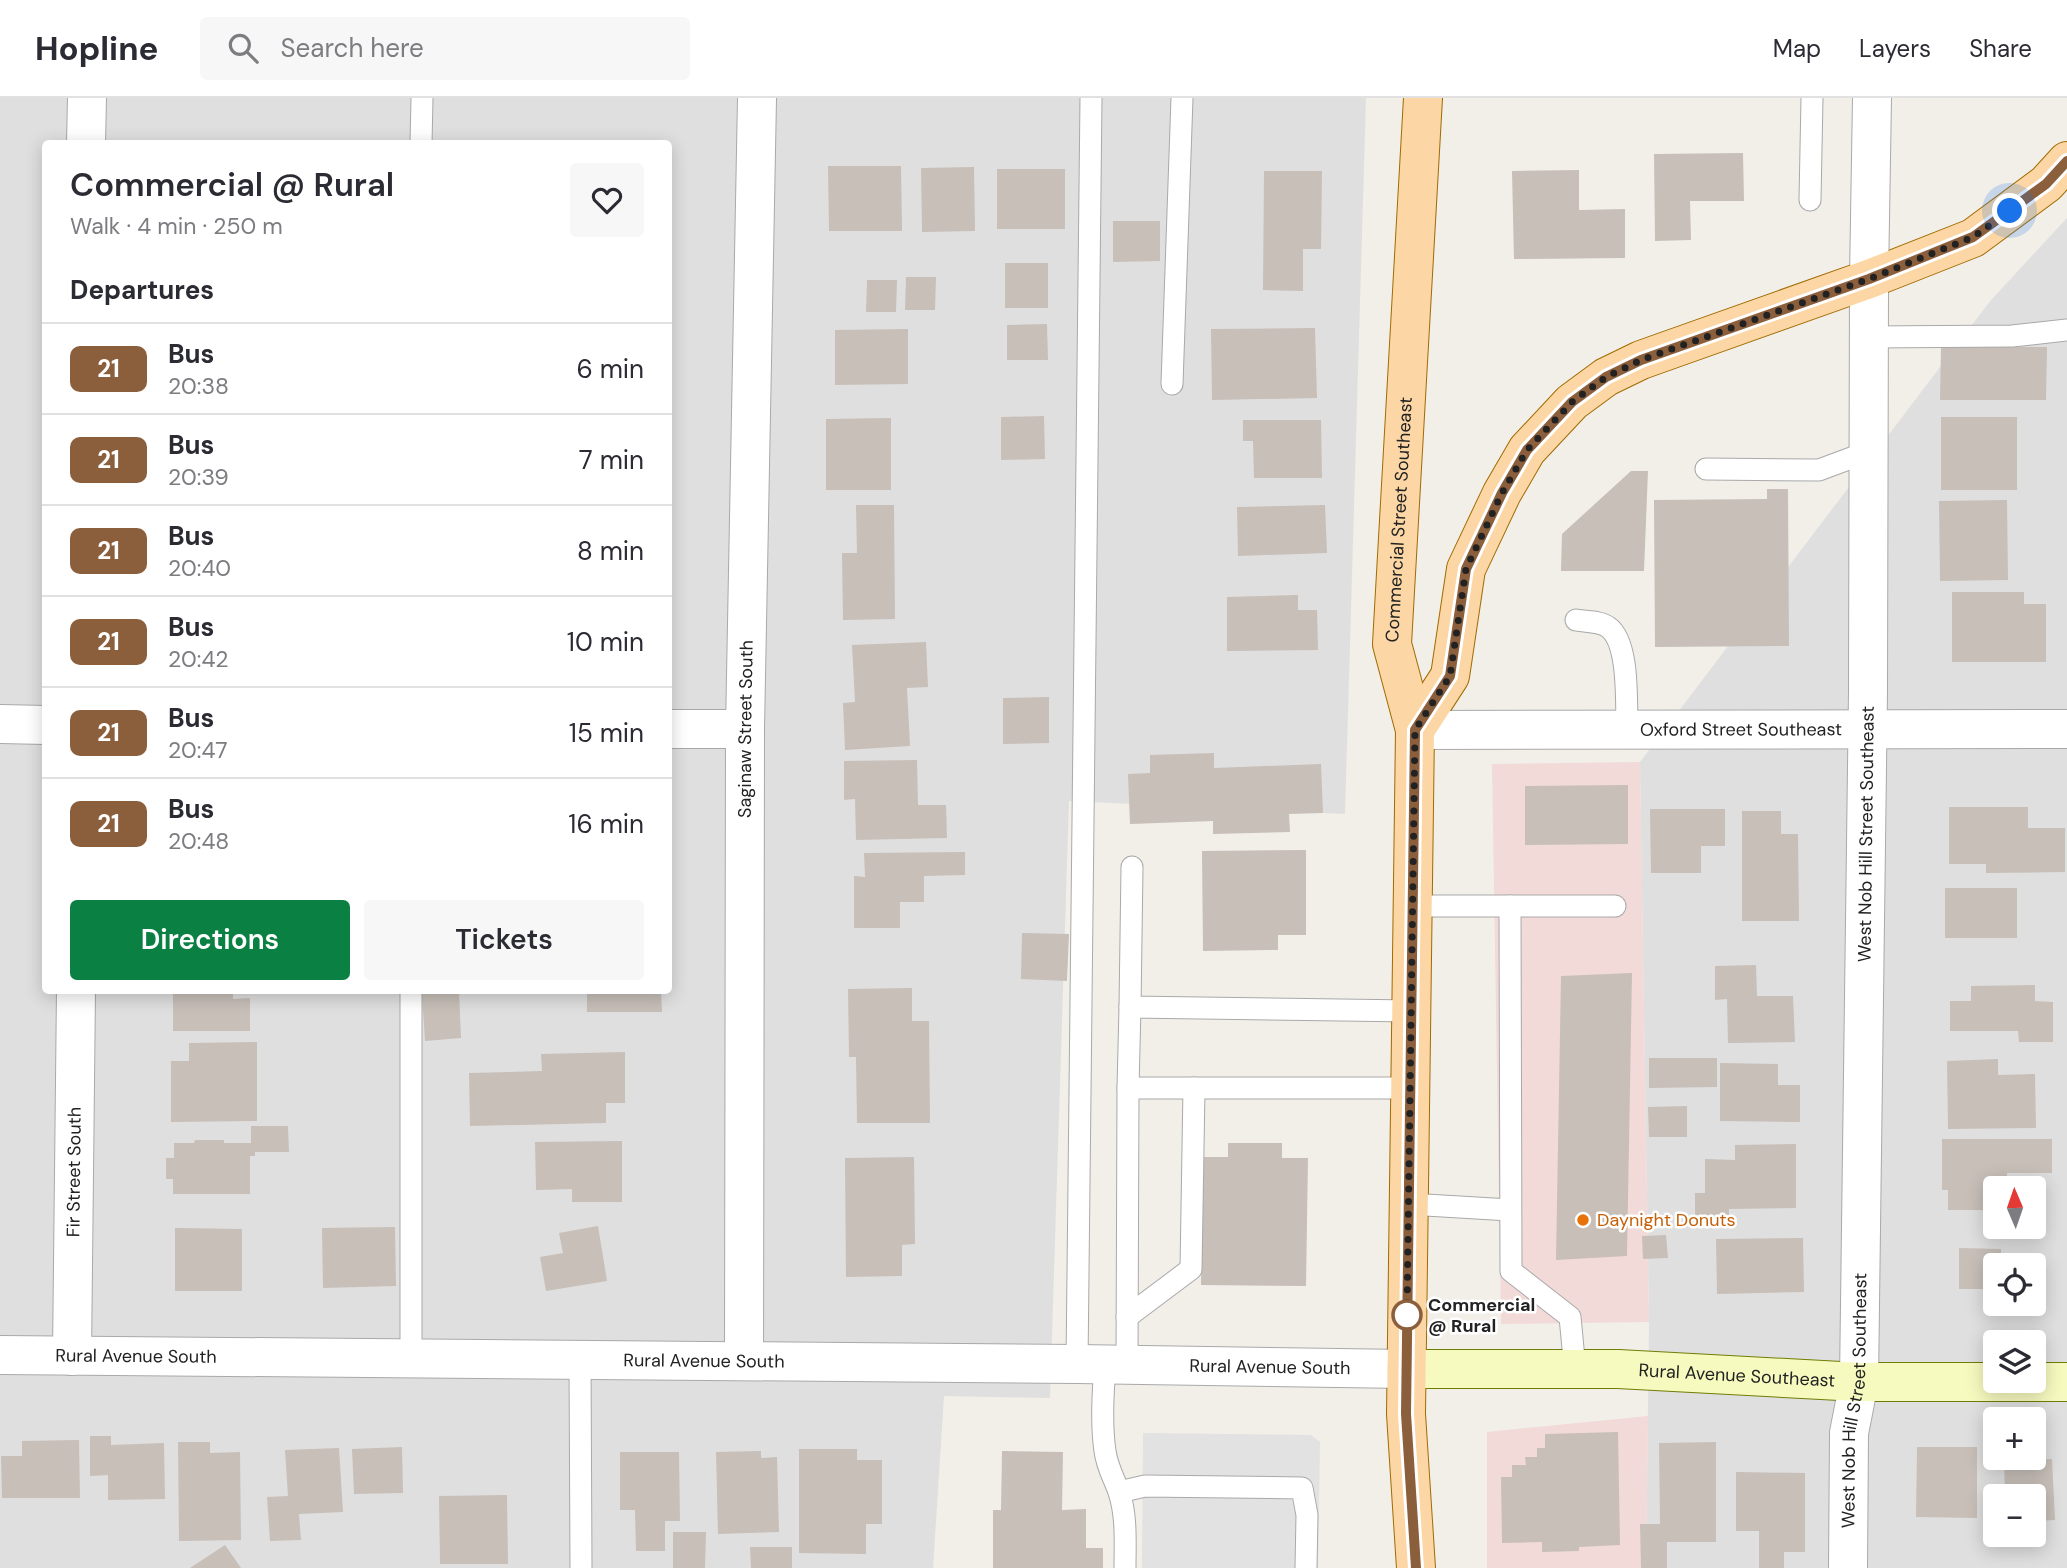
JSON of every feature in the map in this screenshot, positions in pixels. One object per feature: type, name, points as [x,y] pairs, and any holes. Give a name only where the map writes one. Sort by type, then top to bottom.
[{"type":"main road","name":"Commercial Street Southeast","points":[[1416,1568],[1406,1414],[1415,730],[1392,644],[1423,98]]},
{"type":"main road","points":[[1415,730],[1450,676],[1466,569],[1502,493],[1527,450],[1572,402],[1606,377],[1641,360],[1869,279],[1973,237],[2046,184],[2067,161]]},
{"type":"street","points":[[86,140],[87,98]]},
{"type":"street","name":"Saginaw Street South","points":[[744,1361],[746,729],[757,98]]},
{"type":"street","name":"West Nob Hill Street Southeast","points":[[1848,1568],[1849,1433],[1859,1382],[1868,729],[1872,98]]},
{"type":"street","points":[[0,724],[42,725]]},
{"type":"street","points":[[672,729],[746,729]]},
{"type":"street","name":"Oxford Street Southeast","points":[[1415,730],[2067,730]]},
{"type":"street","name":"Fir Street South","points":[[72,1356],[76,994]]},
{"type":"street","name":"Rural Avenue South","points":[[0,1355],[1406,1369]]},
{"type":"street","name":"Rural Avenue Southeast","points":[[1406,1369],[1618,1369],[1859,1382],[2067,1382]]},
{"type":"lane","points":[[421,140],[422,98]]},
{"type":"lane","points":[[1091,98],[1103,1405],[1105,1451],[1125,1517],[1125,1568]]},
{"type":"lane","points":[[1172,384],[1182,98]]},
{"type":"lane","points":[[1810,200],[1812,98]]},
{"type":"lane","points":[[1869,337],[2012,336],[2067,330]]},
{"type":"lane","points":[[1706,469],[1819,470],[1870,451]]},
{"type":"lane","points":[[1576,620],[1609,627],[1619,640],[1625,670],[1627,729]]},
{"type":"lane","points":[[1127,1317],[1132,867]]},
{"type":"lane","points":[[1413,906],[1615,906]]},
{"type":"lane","points":[[1510,906],[1511,1271],[1570,1317],[1574,1369]]},
{"type":"lane","points":[[411,994],[411,1359]]},
{"type":"lane","points":[[1130,1007],[1412,1011]]},
{"type":"lane","points":[[1128,1088],[1410,1088]]},
{"type":"lane","points":[[1103,1364],[1127,1317],[1191,1269],[1194,1088]]},
{"type":"lane","points":[[1409,1204],[1510,1210]]},
{"type":"lane","points":[[580,1360],[581,1568]]},
{"type":"lane","points":[[1119,1492],[1145,1486],[1302,1488],[1307,1515],[1306,1568]]},
{"type":"shaded area","points":[[0,98],[1366,98],[1345,814],[1069,801],[1050,1398],[944,1396],[933,1568],[0,1568]]},
{"type":"shaded area","points":[[2067,218],[2067,1568],[1646,1568],[1649,1322],[1640,762],[1991,300]]},
{"type":"shaded area","points":[[1640,762],[1649,1322],[1501,1324],[1492,764]]},
{"type":"shaded area","points":[[1648,1416],[1646,1568],[1487,1568],[1487,1432]]},
{"type":"shaded area","points":[[1143,1433],[1311,1435],[1320,1442],[1318,1568],[1142,1568]]},
{"type":"building","points":[[1743,153],[1744,201],[1690,201],[1691,240],[1655,241],[1654,154]]},
{"type":"building","points":[[828,166],[901,166],[902,231],[829,231]]},
{"type":"building","points":[[974,167],[975,231],[922,232],[921,168]]},
{"type":"building","points":[[997,169],[1065,169],[1065,229],[997,229]]},
{"type":"building","points":[[1579,170],[1579,210],[1625,209],[1625,258],[1514,259],[1512,171]]},
{"type":"building","points":[[1264,171],[1322,171],[1321,249],[1303,249],[1303,291],[1263,290]]},
{"type":"building","points":[[1113,221],[1160,221],[1160,261],[1113,262]]},
{"type":"building","points":[[1005,263],[1048,263],[1048,308],[1005,308]]},
{"type":"building","points":[[906,277],[936,277],[935,310],[905,310]]},
{"type":"building","points":[[867,280],[897,280],[896,312],[866,312]]},
{"type":"building","points":[[1047,324],[1048,360],[1007,360],[1007,325]]},
{"type":"building","points":[[1315,328],[1317,398],[1212,400],[1211,329]]},
{"type":"building","points":[[908,329],[908,384],[835,385],[835,330]]},
{"type":"building","points":[[1941,347],[2047,347],[2046,400],[1940,400]]},
{"type":"building","points":[[1044,416],[1045,459],[1001,460],[1001,417]]},
{"type":"building","points":[[1941,417],[2017,417],[2017,490],[1941,490]]},
{"type":"building","points":[[891,418],[891,490],[826,490],[826,419]]},
{"type":"building","points":[[1243,420],[1321,420],[1322,478],[1254,478],[1253,441],[1243,441]]},
{"type":"building","points":[[1631,471],[1648,471],[1644,571],[1561,571],[1562,534]]},
{"type":"building","points":[[1767,489],[1788,489],[1789,646],[1655,647],[1654,500],[1767,499]]},
{"type":"building","points":[[2007,500],[2008,580],[1940,581],[1939,501]]},
{"type":"building","points":[[856,505],[894,505],[895,619],[843,620],[842,553],[857,553]]},
{"type":"building","points":[[1325,505],[1327,553],[1238,556],[1237,507]]},
{"type":"building","points":[[1952,592],[2024,592],[2024,604],[2046,604],[2046,662],[1952,662]]},
{"type":"building","points":[[1298,595],[1298,610],[1317,610],[1318,650],[1227,651],[1227,597]]},
{"type":"building","points":[[926,642],[928,687],[907,688],[910,746],[845,750],[843,703],[855,702],[852,645]]},
{"type":"building","points":[[1049,697],[1049,743],[1003,744],[1003,698]]},
{"type":"building","points":[[1214,753],[1214,768],[1321,764],[1323,813],[1289,814],[1290,832],[1213,834],[1213,821],[1130,824],[1128,774],[1150,773],[1150,755]]},
{"type":"building","points":[[917,760],[918,805],[946,805],[947,838],[856,840],[855,799],[844,800],[844,761]]},
{"type":"building","points":[[1628,785],[1628,844],[1525,845],[1525,786]]},
{"type":"building","points":[[1949,807],[2028,807],[2028,828],[2065,828],[2065,872],[1986,873],[1986,864],[1949,864]]},
{"type":"building","points":[[1650,809],[1725,809],[1725,846],[1701,846],[1701,873],[1651,873]]},
{"type":"building","points":[[1742,811],[1781,811],[1781,834],[1798,834],[1799,921],[1742,921]]},
{"type":"building","points":[[1306,850],[1306,935],[1278,935],[1278,950],[1203,951],[1202,851]]},
{"type":"building","points":[[965,852],[965,875],[924,876],[924,902],[900,902],[900,928],[854,928],[854,876],[865,877],[864,853]]},
{"type":"building","points":[[1945,888],[2017,888],[2017,938],[1945,938]]},
{"type":"building","points":[[1022,933],[1069,934],[1067,981],[1021,979]]},
{"type":"building","points":[[1756,965],[1757,996],[1793,996],[1795,1042],[1728,1043],[1727,999],[1715,1000],[1715,966]]},
{"type":"building","points":[[1632,973],[1627,1256],[1556,1260],[1561,976]]},
{"type":"building","points":[[2035,985],[2035,1001],[2053,1002],[2053,1042],[2019,1042],[2018,1031],[1950,1031],[1950,1001],[1971,1001],[1971,986]]},
{"type":"building","points":[[912,988],[912,1021],[929,1021],[930,1123],[857,1123],[856,1057],[849,1057],[848,989]]},
{"type":"building","points":[[173,994],[233,994],[233,999],[250,998],[250,1031],[173,1031]]},
{"type":"building","points":[[422,994],[459,994],[461,1038],[425,1041]]},
{"type":"building","points":[[587,994],[661,994],[662,1012],[587,1012]]},
{"type":"building","points":[[257,1042],[257,1121],[171,1122],[171,1061],[189,1061],[189,1043]]},
{"type":"building","points":[[625,1052],[625,1103],[606,1103],[606,1123],[470,1126],[469,1073],[542,1071],[541,1054]]},
{"type":"building","points":[[1649,1058],[1717,1058],[1717,1087],[1649,1088]]},
{"type":"building","points":[[1998,1059],[1998,1075],[2035,1074],[2036,1128],[1948,1129],[1947,1061]]},
{"type":"building","points":[[1720,1063],[1778,1064],[1778,1085],[1800,1085],[1800,1122],[1720,1121]]},
{"type":"building","points":[[1687,1106],[1687,1137],[1649,1137],[1648,1107]]},
{"type":"building","points":[[251,1126],[288,1126],[289,1152],[255,1152],[255,1156],[250,1156],[250,1194],[173,1194],[173,1179],[166,1179],[166,1158],[174,1158],[174,1143],[224,1140],[224,1143],[251,1143]]},
{"type":"building","points":[[1942,1139],[2052,1139],[2052,1173],[1983,1176],[1983,1210],[1948,1210],[1948,1190],[1942,1190]]},
{"type":"building","points":[[622,1141],[622,1202],[572,1202],[572,1189],[536,1190],[535,1142]]},
{"type":"building","points":[[1228,1143],[1282,1143],[1282,1158],[1308,1158],[1306,1286],[1201,1285],[1203,1157],[1228,1157]]},
{"type":"building","points":[[1796,1144],[1796,1208],[1729,1209],[1729,1226],[1695,1226],[1695,1193],[1705,1193],[1705,1159],[1735,1160],[1735,1145]]},
{"type":"building","points":[[914,1157],[915,1244],[902,1245],[902,1276],[846,1277],[845,1158]]},
{"type":"building","points":[[598,1226],[607,1281],[546,1291],[540,1257],[563,1253],[559,1233]]},
{"type":"building","points":[[395,1227],[396,1286],[323,1288],[322,1228]]},
{"type":"building","points":[[175,1228],[242,1229],[242,1291],[175,1291]]},
{"type":"building","points":[[1666,1235],[1668,1258],[1643,1259],[1642,1236]]},
{"type":"building","points":[[1803,1238],[1804,1292],[1717,1294],[1716,1239]]},
{"type":"building","points":[[1959,1248],[2001,1249],[2001,1253],[1983,1253],[1983,1289],[1959,1289]]},
{"type":"building","points":[[1618,1432],[1620,1545],[1579,1547],[1579,1551],[1542,1552],[1542,1542],[1502,1543],[1501,1477],[1512,1477],[1512,1465],[1526,1465],[1525,1457],[1537,1457],[1537,1448],[1545,1448],[1545,1434]]},
{"type":"building","points":[[90,1436],[111,1436],[111,1445],[164,1443],[165,1499],[108,1500],[108,1475],[90,1476]]},
{"type":"building","points":[[79,1440],[80,1498],[2,1498],[1,1456],[22,1456],[22,1441]]},
{"type":"building","points":[[178,1442],[210,1442],[210,1453],[240,1452],[241,1540],[179,1541]]},
{"type":"building","points":[[1716,1442],[1716,1542],[1667,1542],[1667,1568],[1641,1568],[1640,1524],[1660,1524],[1659,1443]]},
{"type":"building","points":[[402,1447],[403,1493],[354,1494],[352,1449]]},
{"type":"building","points":[[1917,1447],[1977,1447],[1977,1518],[1916,1517]]},
{"type":"building","points":[[339,1448],[343,1512],[299,1514],[301,1540],[270,1541],[267,1497],[288,1496],[285,1450]]},
{"type":"building","points":[[799,1449],[857,1449],[857,1460],[882,1460],[882,1524],[866,1524],[866,1554],[799,1553]]},
{"type":"building","points":[[761,1451],[761,1458],[777,1457],[779,1532],[718,1534],[716,1452]]},
{"type":"building","points":[[1002,1451],[1063,1452],[1062,1510],[1086,1509],[1086,1548],[1103,1548],[1103,1568],[993,1568],[993,1510],[1001,1510]]},
{"type":"building","points":[[620,1452],[679,1452],[680,1521],[665,1521],[665,1551],[636,1551],[635,1510],[620,1510]]},
{"type":"building","points":[[2046,1459],[2052,1459],[2055,1520],[2046,1520],[2046,1484],[2005,1484],[2004,1470],[2046,1470]]},
{"type":"building","points":[[1736,1472],[1805,1473],[1805,1552],[1784,1552],[1784,1568],[1759,1568],[1759,1531],[1736,1531]]},
{"type":"building","points":[[507,1495],[508,1564],[440,1564],[439,1496]]},
{"type":"building","points":[[673,1532],[706,1532],[705,1568],[673,1568]]},
{"type":"building","points":[[225,1545],[241,1568],[190,1568]]},
{"type":"building","points":[[750,1547],[792,1547],[792,1568],[751,1568]]},
{"type":"bus line","name":"21","points":[[1416,1568],[1406,1414],[1415,730],[1450,676],[1466,569],[1502,493],[1527,450],[1572,402],[1606,377],[1641,360],[1869,279],[1973,237],[2046,184],[2067,161]]},
{"type":"place","name":"Daynight Donuts","points":[[1583,1220]]},
{"type":"place","name":"Commercial @ Rural","points":[[1407,1315]]},
{"type":"route","points":[[1407,1315],[1415,730],[1450,676],[1466,569],[1502,493],[1527,450],[1572,402],[1606,377],[1641,360],[1869,279],[1973,237],[2010,211]]}]
